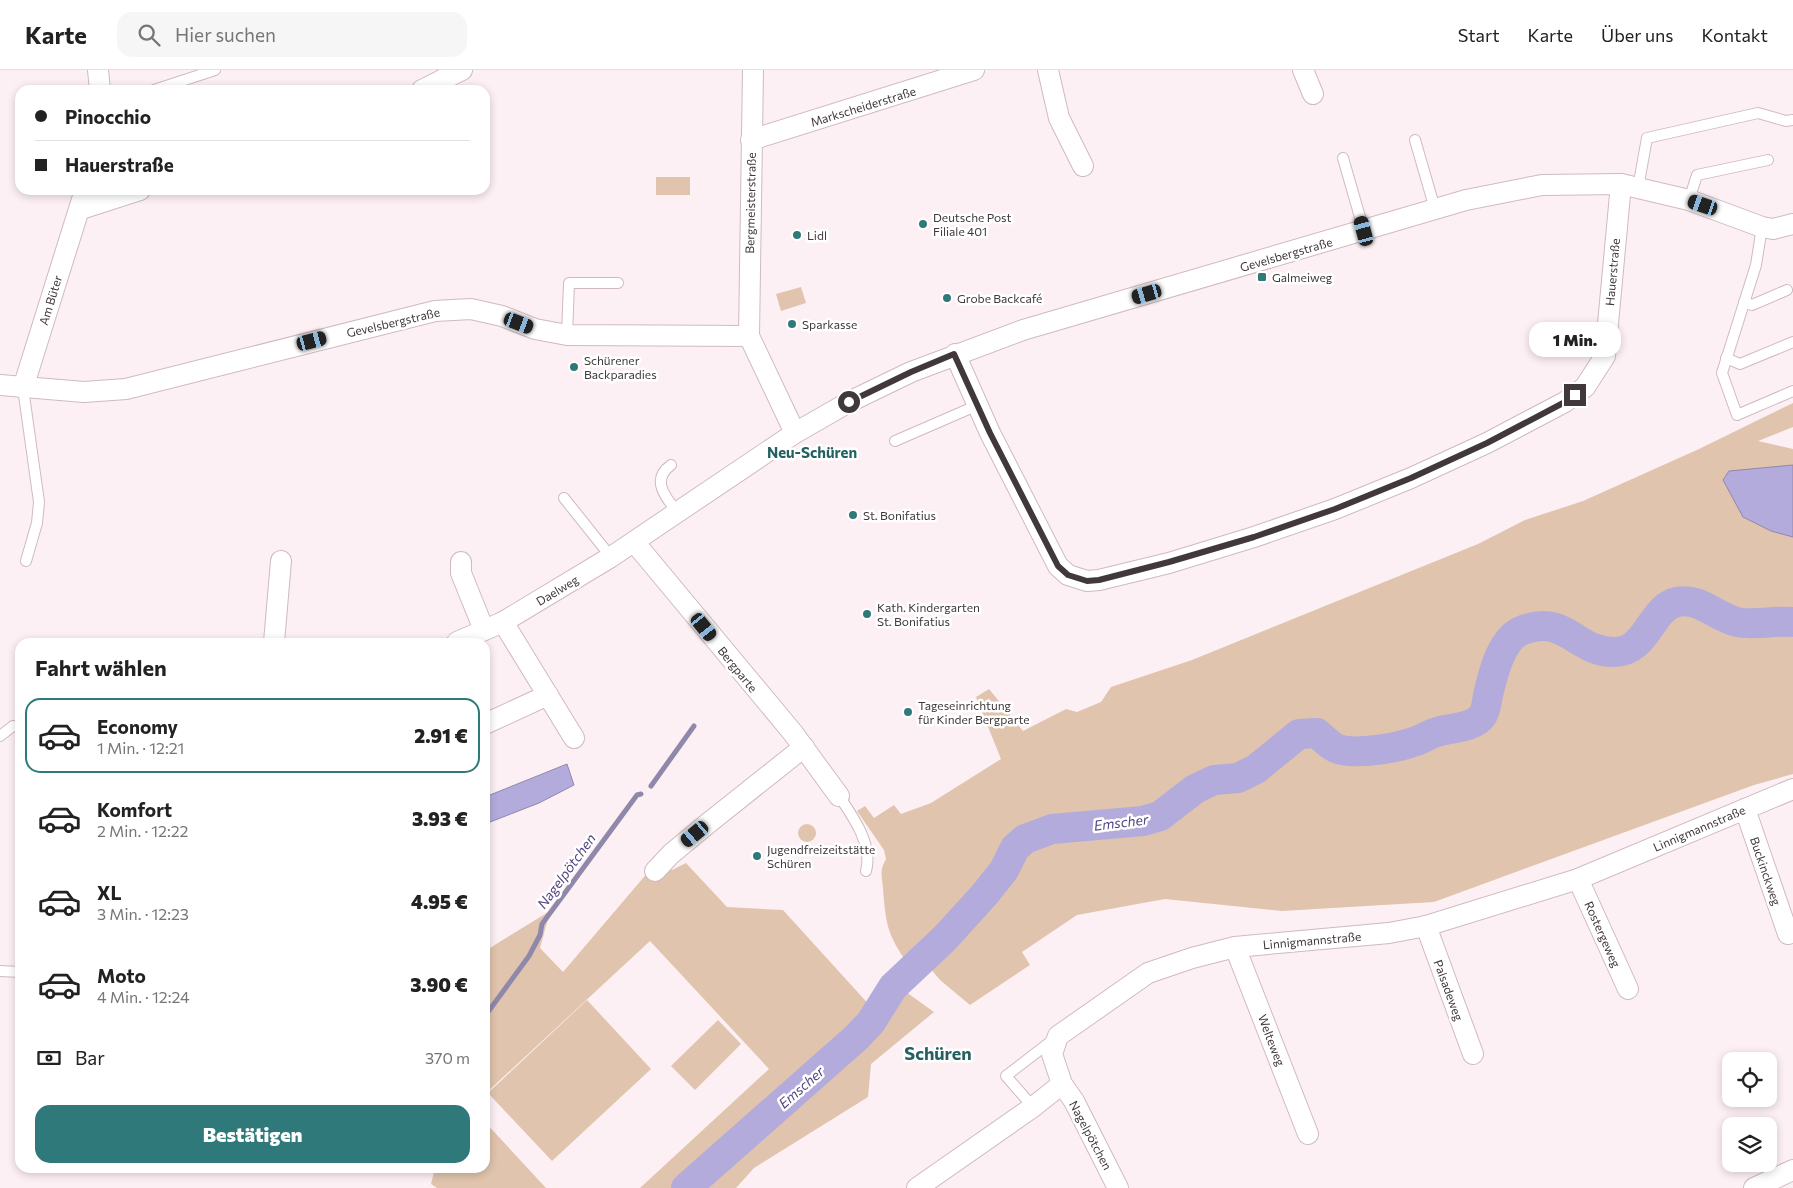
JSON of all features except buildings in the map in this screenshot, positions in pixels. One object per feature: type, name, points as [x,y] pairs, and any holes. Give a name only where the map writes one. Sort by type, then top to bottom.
[{"type":"street","points":[[98,70],[100,85]]},
{"type":"street","points":[[432,85],[462,70]]},
{"type":"street","name":"Bergmeisterstraße","points":[[749,336],[753,70]]},
{"type":"street","name":"Markscheiderstraße","points":[[752,140],[974,70]]},
{"type":"street","points":[[1048,70],[1059,118],[1083,166]]},
{"type":"street","points":[[1303,70],[1313,94]]},
{"type":"street","name":"Gevelsbergstraße","points":[[612,557],[795,433],[885,384],[954,354],[1023,330],[1466,200],[1542,185],[1629,186],[1689,200],[1762,227],[1773,229],[1793,224]]},
{"type":"street","name":"Hauerstraße","points":[[954,354],[1058,566],[1068,575],[1087,581],[1169,562],[1335,509],[1487,443],[1565,402],[1585,387],[1605,356],[1629,186]]},
{"type":"street","points":[[83,199],[108,195]]},
{"type":"street","name":"Am Büter","points":[[23,388],[83,199]]},
{"type":"street","name":"Gevelsbergstraße","points":[[23,388],[84,392],[126,389],[435,311],[471,309],[502,316],[535,329],[567,335],[749,336]]},
{"type":"street","points":[[749,336],[795,433]]},
{"type":"street","points":[[0,385],[23,388]]},
{"type":"street","name":"Bergparte","points":[[635,543],[804,747],[839,796]]},
{"type":"street","name":"Daelweg","points":[[466,638],[503,622],[612,557]]},
{"type":"street","points":[[274,638],[281,561]]},
{"type":"street","points":[[461,562],[461,573],[484,630]]},
{"type":"street","points":[[503,622],[574,738]]},
{"type":"street","points":[[490,722],[548,696]]},
{"type":"street","points":[[656,871],[671,854],[706,824],[804,747]]},
{"type":"street","name":"Linnigmannstraße","points":[[1058,1036],[1148,972],[1235,947],[1389,933],[1426,926],[1578,879],[1793,789]]},
{"type":"street","name":"Buckinckweg","points":[[1745,809],[1788,934]]},
{"type":"street","name":"Rostergeweg","points":[[1578,879],[1628,989]]},
{"type":"street","name":"Palsadeweg","points":[[1426,926],[1473,1054]]},
{"type":"street","name":"Welteweg","points":[[1235,947],[1308,1134]]},
{"type":"street","points":[[917,1188],[1033,1107],[1062,1084],[1052,1054],[1058,1036]]},
{"type":"street","name":"Nagelpötchen","points":[[1062,1084],[1074,1100],[1118,1188]]},
{"type":"street","points":[[1754,1188],[1793,1170]]},
{"type":"lane","points":[[169,85],[215,70]]},
{"type":"lane","points":[[1629,186],[1647,138],[1758,113],[1786,121],[1793,120]]},
{"type":"lane","points":[[1415,140],[1435,210]]},
{"type":"lane","points":[[1343,158],[1364,231]]},
{"type":"lane","points":[[1689,200],[1697,175],[1768,160]]},
{"type":"lane","points":[[1762,227],[1756,265],[1722,373],[1737,415],[1793,390]]},
{"type":"lane","points":[[567,335],[569,283],[618,284]]},
{"type":"lane","points":[[1744,302],[1752,305],[1787,290]]},
{"type":"lane","points":[[1726,358],[1740,364],[1793,342]]},
{"type":"lane","points":[[23,388],[39,502],[37,523],[26,561]]},
{"type":"lane","points":[[895,441],[978,405]]},
{"type":"lane","points":[[671,465],[663,474],[660,483],[662,492],[678,513]]},
{"type":"lane","points":[[564,498],[612,557]]},
{"type":"lane","points":[[0,736],[13,726]]},
{"type":"lane","points":[[839,796],[852,816],[866,845],[869,859],[866,871]]},
{"type":"lane","points":[[0,971],[15,972]]},
{"type":"lane","points":[[1033,1107],[1006,1076],[1058,1036]]},
{"type":"shaded area","points":[[656,177],[690,177],[690,195],[656,195]]},
{"type":"shaded area","points":[[801,287],[806,303],[781,311],[776,294]]},
{"type":"shaded area","points":[[1793,403],[1793,427],[1758,441],[1793,449],[1793,774],[1754,785],[1434,902],[1282,911],[1165,899],[1077,915],[1022,952],[1030,965],[970,1005],[940,980],[919,955],[908,964],[901,954],[892,937],[885,912],[882,874],[882,867],[886,859],[884,850],[857,811],[865,806],[874,818],[894,805],[901,814],[931,803],[1001,759],[976,697],[989,689],[1023,731],[1066,709],[1077,712],[1101,702],[1111,687],[1192,660],[1478,544],[1525,520],[1583,501],[1699,449]]},
{"type":"shaded area","points":[[1793,465],[1793,537],[1771,531],[1743,517],[1723,480],[1729,471]]},
{"type":"shaded area","points":[[567,764],[574,785],[539,803],[490,822],[490,795]]},
{"type":"shaded area","points":[[807,824],[813,827],[816,833],[813,839],[807,842],[801,839],[798,833],[801,827]]},
{"type":"shaded area","points":[[686,863],[727,907],[783,910],[873,1009],[892,982],[934,1012],[871,1064],[868,1097],[754,1168],[736,1188],[640,1188],[769,1069],[650,941],[490,1089],[490,948],[550,911],[540,948],[563,972],[655,864],[672,870]]},
{"type":"shaded area","points":[[587,1000],[651,1069],[552,1161],[490,1095],[490,1091]]},
{"type":"shaded area","points":[[718,1020],[741,1044],[695,1090],[671,1066]]},
{"type":"shaded area","points":[[490,1127],[546,1188],[437,1188],[431,1184],[434,1173],[490,1173]]},
{"type":"waterway","name":"Emscher","points":[[686,1188],[857,1037],[871,1022],[893,987],[945,938],[985,894],[1004,870],[1015,848],[1025,839],[1052,829],[1143,821],[1160,816],[1195,789],[1214,780],[1238,778],[1256,769],[1299,734],[1317,733],[1338,749],[1366,751],[1408,744],[1434,733],[1473,723],[1482,716],[1499,658],[1509,641],[1515,634],[1523,630],[1538,626],[1550,627],[1561,630],[1590,646],[1614,652],[1625,650],[1634,645],[1642,638],[1661,612],[1677,602],[1693,602],[1737,622],[1793,622]]},
{"type":"waterway","name":"Nagelpötchen","points":[[651,786],[694,726]]},
{"type":"waterway","name":"Nagelpötchen","points":[[490,1009],[529,956],[540,935],[542,924],[637,795],[641,794]]},
{"type":"place","name":"Deutsche Post Filiale 401","points":[[923,224]]},
{"type":"place","name":"Lidl","points":[[797,235]]},
{"type":"place","name":"Galmeiweg","points":[[1262,277]]},
{"type":"place","name":"Grobe Backcafé","points":[[947,298]]},
{"type":"place","name":"Sparkasse","points":[[792,324]]},
{"type":"place","name":"Schürener Backparadies","points":[[574,367]]},
{"type":"place","name":"St. Bonifatius","points":[[853,515]]},
{"type":"place","name":"Kath. Kindergarten St. Bonifatius","points":[[867,614]]},
{"type":"place","name":"Tageseinrichtung für Kinder Bergparte","points":[[908,712]]},
{"type":"place","name":"Jugendfreizeitstätte Schüren","points":[[757,856]]},
{"type":"district","name":"Neu-Schüren","points":[[812,452]]},
{"type":"district","name":"Schüren","points":[[938,1053]]},
{"type":"route","points":[[849,402],[911,372],[954,354],[990,433],[1058,566],[1068,575],[1087,581],[1099,580],[1169,562],[1254,537],[1335,509],[1411,478],[1487,443],[1575,395]]}]
